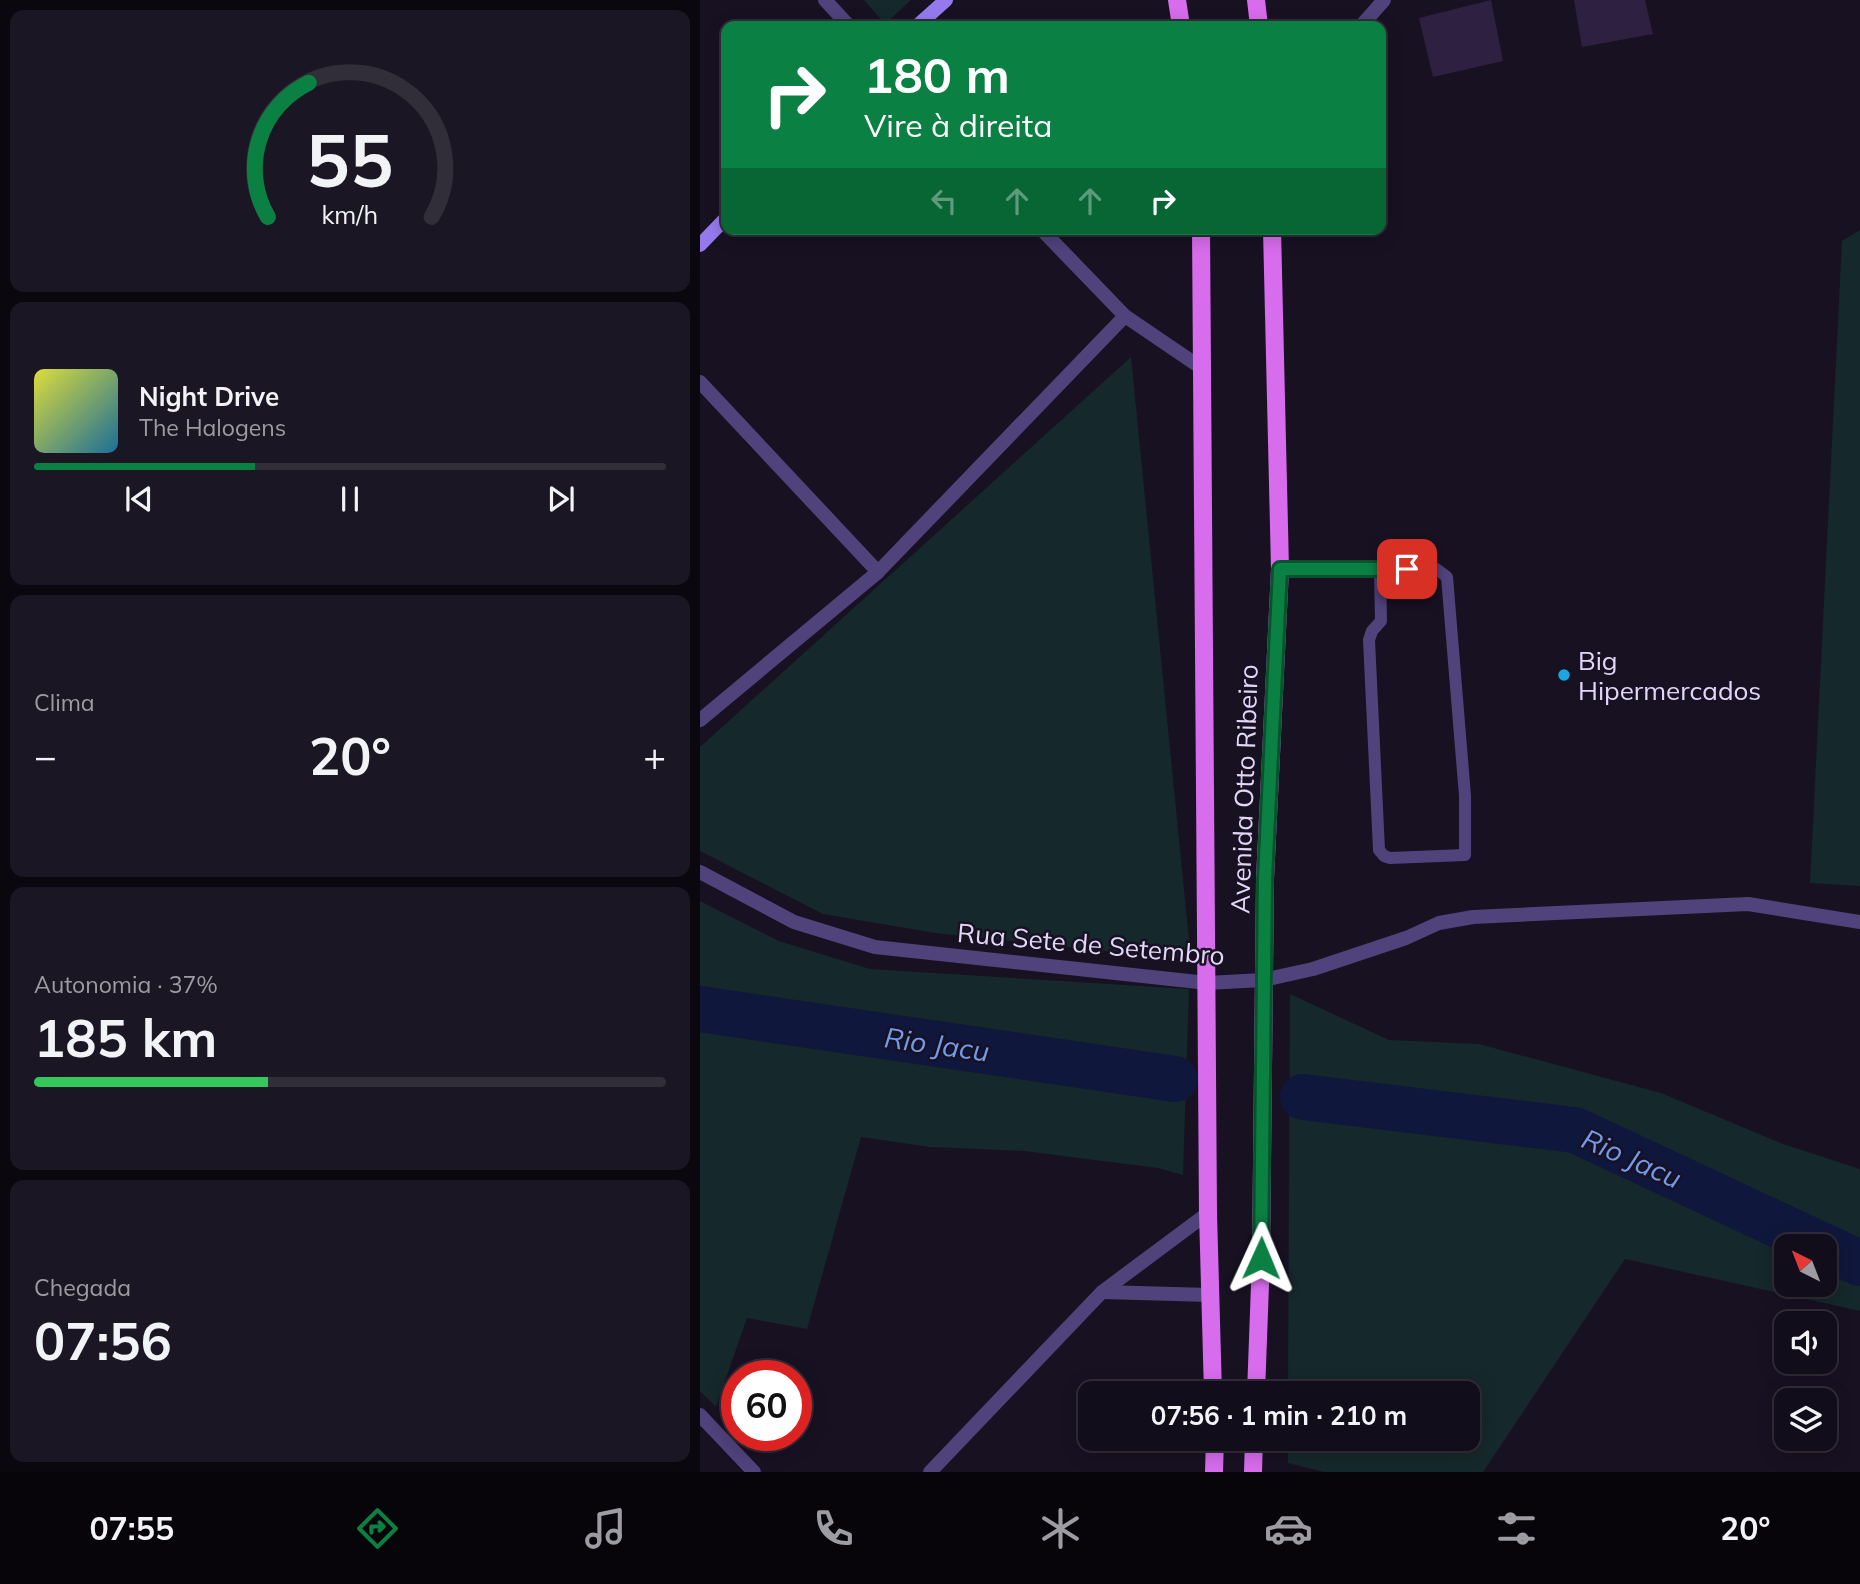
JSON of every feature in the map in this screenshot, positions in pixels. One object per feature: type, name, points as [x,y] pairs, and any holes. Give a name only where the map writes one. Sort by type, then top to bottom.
[{"type":"main road","points":[[1177,0],[1180,21]]},
{"type":"main road","points":[[1256,0],[1258,21]]},
{"type":"main road","name":"Avenida Otto Ribeiro","points":[[1201,235],[1208,1213],[1213,1381]]},
{"type":"main road","name":"Avenida Otto Ribeiro","points":[[1256,1381],[1261,1258],[1265,865],[1280,569],[1272,235]]},
{"type":"main road","points":[[1214,1472],[1215,1451]]},
{"type":"main road","points":[[1253,1472],[1254,1451]]},
{"type":"street","points":[[825,0],[844,21]]},
{"type":"street","points":[[923,21],[946,0]]},
{"type":"street","points":[[1365,21],[1384,0]]},
{"type":"street","points":[[700,245],[721,223]]},
{"type":"street","points":[[1046,235],[1125,316],[1203,369]]},
{"type":"street","points":[[700,720],[878,572],[1125,316]]},
{"type":"street","points":[[700,382],[878,572]]},
{"type":"street","name":"Rua Sete de Setembro","points":[[700,872],[794,922],[875,947],[1207,983],[1263,980],[1313,969],[1406,938],[1439,923],[1473,917],[1748,904],[1860,922]]},
{"type":"street","points":[[930,1472],[1102,1292],[1208,1213]]},
{"type":"street","points":[[1102,1292],[1210,1295]]},
{"type":"street","points":[[700,1415],[754,1472]]},
{"type":"lane","points":[[1280,569],[1435,568],[1447,577],[1464,783],[1465,855],[1390,858],[1379,850],[1369,640],[1372,631],[1381,621],[1380,570]]},
{"type":"green space","points":[[864,0],[911,0],[888,21],[882,21]]},
{"type":"green space","points":[[1860,230],[1860,886],[1810,883],[1842,241]]},
{"type":"green space","points":[[1131,357],[1191,960],[935,933],[823,914],[700,851],[700,747]]},
{"type":"green space","points":[[700,901],[779,941],[870,969],[1189,989],[1183,1175],[1158,1168],[1024,1151],[930,1147],[861,1137],[807,1329],[747,1318],[732,1360],[721,1360],[721,1393],[716,1407],[700,1391]]},
{"type":"green space","points":[[1290,994],[1389,1040],[1479,1044],[1661,1093],[1783,1144],[1860,1169],[1860,1311],[1797,1297],[1838,1297],[1838,1234],[1774,1234],[1774,1292],[1625,1259],[1483,1472],[1324,1472],[1288,1463],[1288,1451],[1480,1451],[1480,1381],[1288,1381]]},
{"type":"building","points":[[1491,0],[1503,61],[1433,77],[1419,18]]},
{"type":"building","points":[[1574,0],[1645,0],[1653,34],[1582,47]]},
{"type":"waterway","name":"Rio Jacu","points":[[700,1009],[1175,1079]]},
{"type":"waterway","name":"Rio Jacu","points":[[1303,1097],[1575,1130],[1797,1234]]},
{"type":"waterway","name":"Rio Jacu","points":[[1838,1253],[1860,1263]]},
{"type":"place","name":"Big Hipermercados","points":[[1564,675]]},
{"type":"route","points":[[1261,1258],[1265,879],[1280,569],[1407,569]]}]
